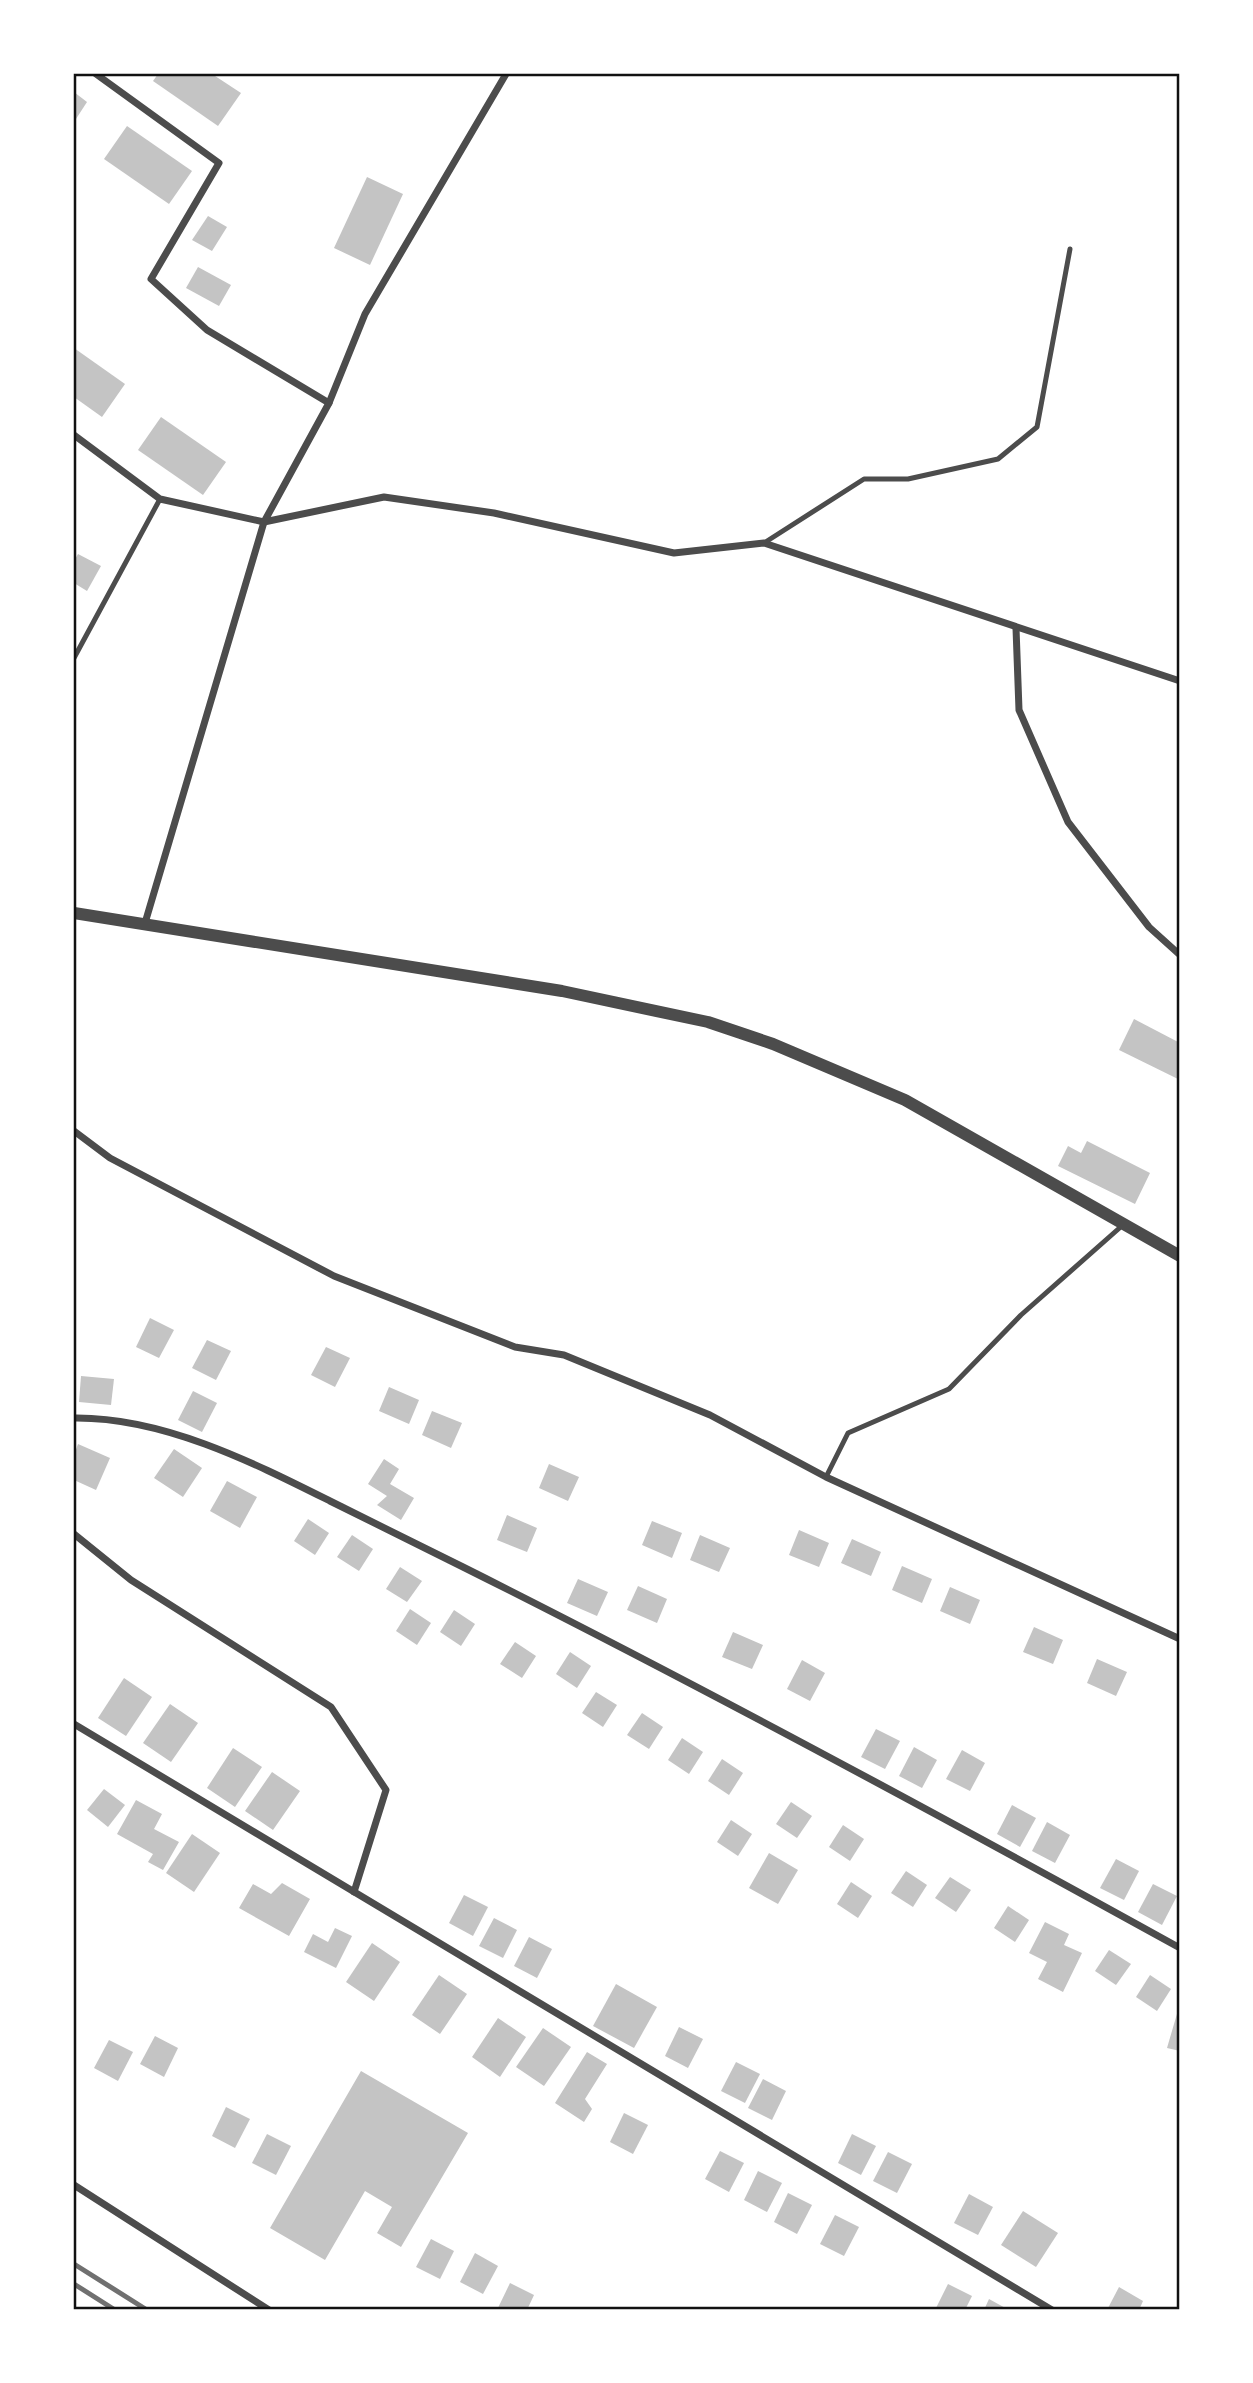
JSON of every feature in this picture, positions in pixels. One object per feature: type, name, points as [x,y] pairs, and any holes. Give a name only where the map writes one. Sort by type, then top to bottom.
[{"type":"street","points":[[96,74],[219,163],[151,279],[207,330],[329,403]]},
{"type":"street","points":[[145,923],[264,522],[329,403],[365,314],[506,74]]},
{"type":"street","points":[[74,435],[160,499],[264,522],[384,497],[494,513],[674,553],[764,543],[1180,681]]},
{"type":"street","points":[[1016,628],[1019,710],[1068,822],[1149,927],[1180,955]]},
{"type":"street","points":[[74,913],[562,990],[708,1022],[785,1049],[905,1100],[1180,1256]]},
{"type":"street","points":[[74,1131],[110,1158],[334,1276],[515,1347],[564,1355],[710,1415],[826,1477],[1180,1639]]},
{"type":"street","points":[[74,1418],[138,1425],[210,1445],[284,1478],[610,1641],[960,1826],[1180,1948]]},
{"type":"street","points":[[74,1534],[131,1580],[331,1707],[386,1790],[354,1892]]},
{"type":"street","points":[[74,1724],[1052,2309]]},
{"type":"street","points":[[74,2185],[269,2309]]},
{"type":"lane","points":[[764,543],[864,479],[908,478],[998,459],[1037,427],[1070,249]]},
{"type":"lane","points":[[74,658],[160,499]]},
{"type":"lane","points":[[826,1477],[848,1433],[949,1389],[1021,1315],[1125,1223]]},
{"type":"building","points":[[158,74],[212,74],[241,93],[218,126],[153,81]]},
{"type":"building","points":[[74,92],[87,102],[74,122]]},
{"type":"building","points":[[127,126],[192,171],[169,204],[104,159]]},
{"type":"building","points":[[367,177],[403,194],[370,265],[334,248]]},
{"type":"building","points":[[208,216],[227,227],[212,251],[192,240]]},
{"type":"building","points":[[198,267],[231,285],[219,306],[186,288]]},
{"type":"building","points":[[74,348],[125,384],[102,417],[74,397]]},
{"type":"building","points":[[161,417],[226,462],[203,495],[138,450]]},
{"type":"building","points":[[78,554],[101,566],[87,591],[74,583],[74,561]]},
{"type":"building","points":[[1134,1019],[1180,1043],[1180,1080],[1119,1050]]},
{"type":"building","points":[[1087,1141],[1150,1173],[1135,1204],[1058,1166],[1068,1146],[1081,1153]]},
{"type":"building","points":[[150,1318],[174,1330],[159,1358],[136,1347]]},
{"type":"building","points":[[207,1340],[231,1351],[216,1380],[192,1368]]},
{"type":"building","points":[[326,1347],[350,1358],[335,1387],[311,1375]]},
{"type":"building","points":[[81,1376],[114,1379],[111,1405],[79,1402]]},
{"type":"building","points":[[389,1387],[419,1400],[409,1424],[379,1411]]},
{"type":"building","points":[[193,1391],[217,1403],[202,1432],[178,1420]]},
{"type":"building","points":[[432,1411],[462,1423],[451,1448],[422,1435]]},
{"type":"building","points":[[78,1444],[110,1458],[96,1490],[74,1480],[74,1455]]},
{"type":"building","points":[[174,1449],[202,1468],[183,1497],[154,1478]]},
{"type":"building","points":[[384,1459],[399,1469],[390,1484],[414,1498],[401,1520],[377,1505],[387,1496],[368,1484]]},
{"type":"building","points":[[549,1464],[579,1477],[568,1501],[539,1488]]},
{"type":"building","points":[[227,1481],[257,1497],[240,1528],[210,1511]]},
{"type":"building","points":[[507,1515],[537,1528],[527,1552],[497,1540]]},
{"type":"building","points":[[308,1519],[329,1533],[315,1555],[294,1541]]},
{"type":"building","points":[[652,1521],[682,1533],[672,1558],[642,1545]]},
{"type":"building","points":[[799,1530],[829,1543],[819,1567],[789,1555]]},
{"type":"building","points":[[352,1535],[373,1549],[359,1571],[337,1557]]},
{"type":"building","points":[[700,1535],[730,1548],[719,1572],[690,1560]]},
{"type":"building","points":[[852,1539],[881,1552],[871,1576],[841,1563]]},
{"type":"building","points":[[902,1566],[932,1579],[922,1603],[892,1590]]},
{"type":"building","points":[[400,1567],[422,1581],[407,1602],[386,1589]]},
{"type":"building","points":[[578,1579],[608,1592],[597,1616],[567,1603]]},
{"type":"building","points":[[638,1586],[667,1599],[657,1623],[627,1610]]},
{"type":"building","points":[[950,1587],[980,1600],[970,1624],[940,1611]]},
{"type":"building","points":[[410,1609],[431,1623],[417,1645],[396,1631]]},
{"type":"building","points":[[454,1610],[475,1624],[461,1646],[440,1632]]},
{"type":"building","points":[[1034,1627],[1063,1640],[1053,1664],[1023,1652]]},
{"type":"building","points":[[733,1632],[763,1645],[752,1669],[722,1657]]},
{"type":"building","points":[[515,1642],[536,1656],[522,1678],[500,1664]]},
{"type":"building","points":[[570,1652],[591,1666],[577,1688],[556,1674]]},
{"type":"building","points":[[1097,1659],[1127,1672],[1116,1696],[1087,1683]]},
{"type":"building","points":[[802,1660],[825,1673],[810,1701],[787,1689]]},
{"type":"building","points":[[124,1678],[152,1697],[126,1736],[98,1718]]},
{"type":"building","points":[[596,1692],[617,1705],[603,1727],[582,1713]]},
{"type":"building","points":[[170,1704],[198,1723],[171,1762],[143,1743]]},
{"type":"building","points":[[642,1713],[663,1727],[649,1749],[627,1735]]},
{"type":"building","points":[[876,1729],[900,1741],[885,1769],[861,1757]]},
{"type":"building","points":[[682,1738],[703,1752],[689,1774],[668,1760]]},
{"type":"building","points":[[914,1747],[937,1760],[922,1788],[899,1776]]},
{"type":"building","points":[[233,1748],[262,1767],[235,1807],[207,1788]]},
{"type":"building","points":[[962,1750],[985,1763],[970,1791],[946,1779]]},
{"type":"building","points":[[722,1759],[743,1773],[729,1795],[708,1781]]},
{"type":"building","points":[[272,1772],[300,1791],[273,1830],[245,1811]]},
{"type":"building","points":[[104,1789],[125,1805],[108,1827],[87,1810]]},
{"type":"building","points":[[136,1800],[162,1814],[154,1829],[179,1842],[163,1870],[148,1862],[153,1854],[117,1834]]},
{"type":"building","points":[[791,1802],[812,1816],[797,1838],[776,1824]]},
{"type":"building","points":[[1012,1805],[1036,1818],[1020,1847],[997,1834]]},
{"type":"building","points":[[731,1820],[752,1834],[738,1856],[717,1842]]},
{"type":"building","points":[[1047,1822],[1070,1835],[1055,1863],[1032,1851]]},
{"type":"building","points":[[843,1825],[864,1839],[850,1861],[829,1847]]},
{"type":"building","points":[[192,1834],[220,1853],[194,1892],[166,1873]]},
{"type":"building","points":[[769,1853],[798,1870],[778,1904],[749,1888]]},
{"type":"building","points":[[1116,1859],[1139,1871],[1124,1900],[1100,1888]]},
{"type":"building","points":[[906,1871],[927,1885],[913,1907],[891,1893]]},
{"type":"building","points":[[950,1877],[971,1890],[956,1912],[935,1898]]},
{"type":"building","points":[[851,1882],[872,1896],[858,1918],[837,1904]]},
{"type":"building","points":[[282,1883],[310,1899],[289,1936],[239,1908],[253,1884],[271,1894]]},
{"type":"building","points":[[1153,1884],[1177,1896],[1162,1925],[1138,1912]]},
{"type":"building","points":[[464,1895],[488,1907],[473,1936],[449,1923]]},
{"type":"building","points":[[1008,1906],[1029,1920],[1015,1942],[994,1928]]},
{"type":"building","points":[[494,1918],[517,1930],[503,1958],[479,1946]]},
{"type":"building","points":[[1045,1922],[1069,1934],[1064,1945],[1082,1953],[1063,1992],[1038,1979],[1047,1962],[1029,1953]]},
{"type":"building","points":[[335,1928],[352,1936],[336,1968],[304,1952],[313,1934],[328,1942]]},
{"type":"building","points":[[529,1937],[552,1949],[537,1978],[514,1966]]},
{"type":"building","points":[[372,1943],[400,1962],[374,2001],[346,1982]]},
{"type":"building","points":[[1109,1950],[1131,1964],[1116,1985],[1095,1971]]},
{"type":"building","points":[[439,1975],[467,1994],[440,2034],[412,2015]]},
{"type":"building","points":[[1150,1975],[1171,1989],[1157,2011],[1136,1997]]},
{"type":"building","points":[[616,1984],[657,2007],[634,2048],[593,2026]]},
{"type":"building","points":[[1180,2007],[1180,2051],[1167,2048]]},
{"type":"building","points":[[498,2018],[526,2037],[500,2077],[472,2057]]},
{"type":"building","points":[[679,2027],[703,2039],[688,2068],[665,2056]]},
{"type":"building","points":[[543,2028],[571,2047],[544,2086],[516,2067]]},
{"type":"building","points":[[155,2036],[178,2048],[164,2077],[140,2064]]},
{"type":"building","points":[[109,2040],[133,2052],[118,2081],[94,2068]]},
{"type":"building","points":[[587,2052],[607,2064],[585,2099],[592,2109],[584,2122],[555,2103]]},
{"type":"building","points":[[736,2062],[760,2074],[745,2103],[721,2091]]},
{"type":"building","points":[[361,2071],[468,2133],[401,2247],[377,2233],[392,2207],[365,2191],[325,2260],[270,2228]]},
{"type":"building","points":[[763,2079],[786,2091],[772,2120],[748,2108]]},
{"type":"building","points":[[226,2107],[250,2119],[235,2148],[212,2136]]},
{"type":"building","points":[[624,2113],[648,2125],[633,2154],[610,2142]]},
{"type":"building","points":[[267,2134],[291,2146],[276,2175],[252,2163]]},
{"type":"building","points":[[852,2134],[876,2146],[861,2175],[838,2163]]},
{"type":"building","points":[[720,2151],[744,2163],[729,2192],[705,2179]]},
{"type":"building","points":[[888,2152],[912,2164],[897,2193],[873,2181]]},
{"type":"building","points":[[758,2171],[782,2183],[767,2212],[744,2200]]},
{"type":"building","points":[[788,2193],[812,2205],[797,2234],[774,2222]]},
{"type":"building","points":[[969,2194],[993,2207],[978,2235],[954,2223]]},
{"type":"building","points":[[1023,2211],[1058,2233],[1036,2267],[1001,2245]]},
{"type":"building","points":[[835,2215],[859,2227],[844,2256],[820,2244]]},
{"type":"building","points":[[431,2239],[454,2251],[440,2279],[416,2267]]},
{"type":"building","points":[[475,2253],[498,2266],[483,2294],[460,2282]]},
{"type":"building","points":[[510,2283],[534,2295],[527,2310],[497,2310]]},
{"type":"building","points":[[948,2284],[972,2296],[965,2310],[935,2310]]},
{"type":"building","points":[[1119,2287],[1143,2301],[1139,2310],[1107,2310]]},
{"type":"building","points":[[989,2299],[1009,2310],[984,2310]]},
{"type":"railway","points":[[74,2264],[147,2310]]},
{"type":"railway","points":[[74,2284],[115,2310]]}]
